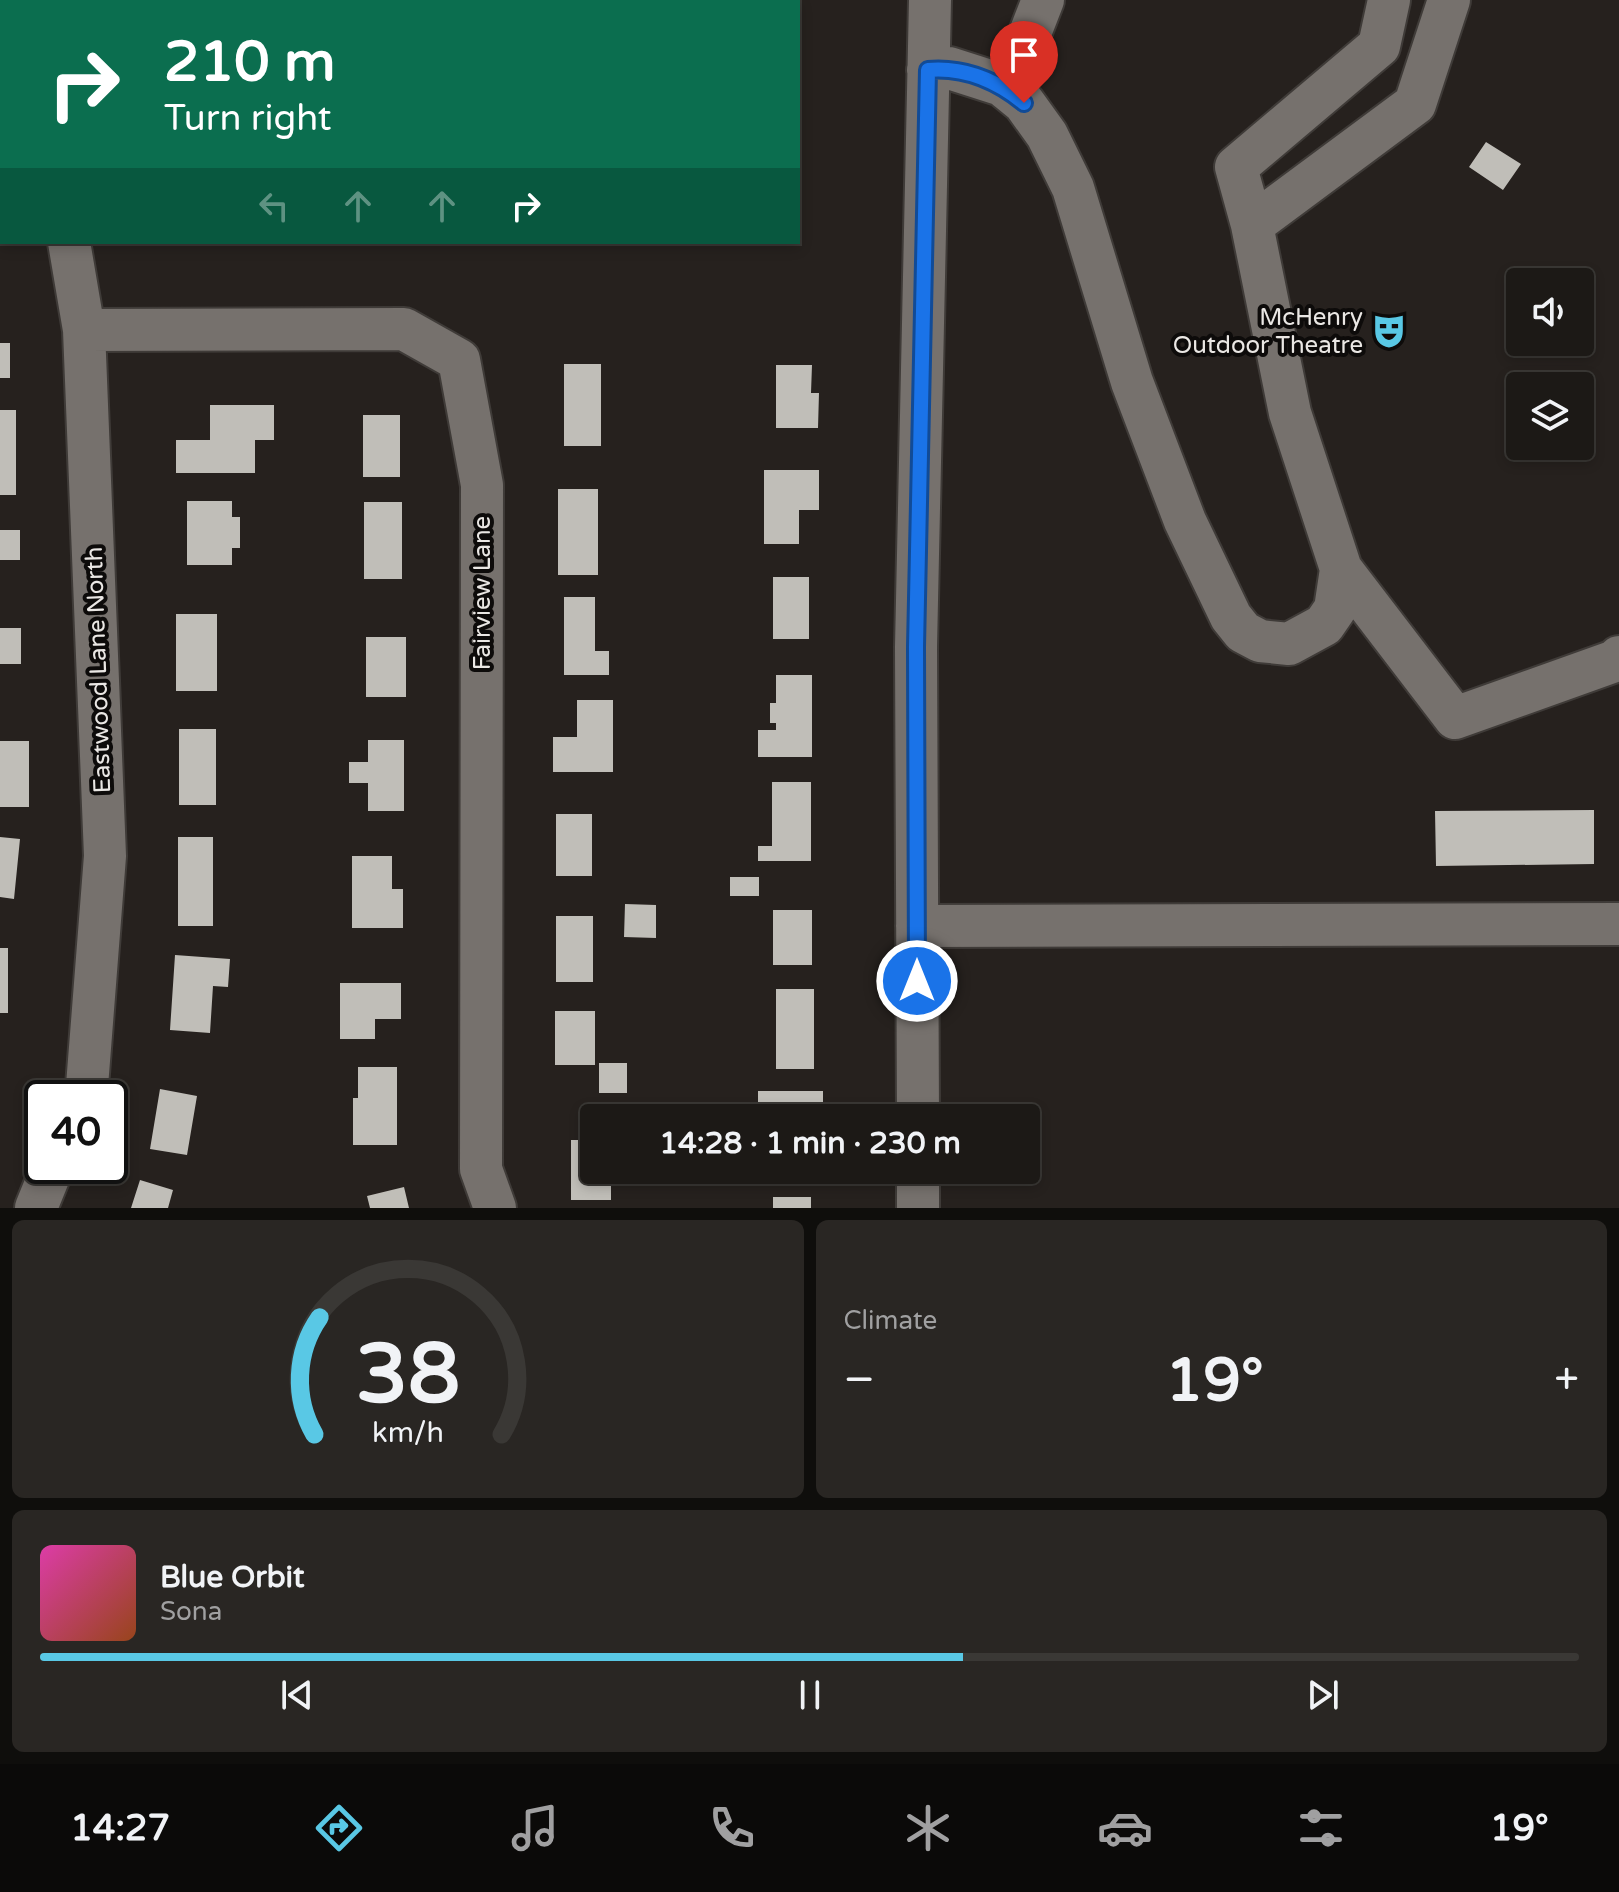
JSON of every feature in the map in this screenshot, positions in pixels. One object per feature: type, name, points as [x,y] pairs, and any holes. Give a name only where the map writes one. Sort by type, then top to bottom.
[{"type":"street","points":[[918,1104],[916,647],[930,0]]},
{"type":"street","points":[[1008,90],[1043,0]]},
{"type":"street","points":[[1389,0],[1379,46],[1236,167],[1252,225],[1290,413],[1341,569],[1455,718],[1619,657]]},
{"type":"street","points":[[1252,225],[1415,104],[1449,0]]},
{"type":"street","points":[[928,70],[949,68],[1002,85],[1024,103],[1047,135],[1067,174],[1132,382],[1185,521],[1231,617],[1243,632],[1260,641],[1289,644],[1324,625],[1335,609],[1341,569]]},
{"type":"street","name":"Eastwood Lane North","points":[[69,244],[84,330],[105,856],[87,1080]]},
{"type":"street","name":"Fairview Lane","points":[[84,330],[404,329],[459,360],[482,485],[481,1169],[495,1208]]},
{"type":"street","points":[[917,926],[1619,924]]},
{"type":"street","points":[[36,1208],[46,1184]]},
{"type":"street","points":[[918,1184],[918,1208]]},
{"type":"building","points":[[1486,142],[1521,164],[1503,190],[1469,167]]},
{"type":"building","points":[[0,343],[10,343],[10,378],[0,378]]},
{"type":"building","points":[[564,364],[601,364],[601,446],[564,446]]},
{"type":"building","points":[[776,365],[812,365],[811,393],[819,393],[818,428],[776,428]]},
{"type":"building","points":[[210,405],[274,405],[274,440],[255,440],[255,473],[176,473],[176,440],[210,440]]},
{"type":"building","points":[[0,410],[16,410],[16,495],[0,495]]},
{"type":"building","points":[[363,415],[400,415],[400,477],[363,477]]},
{"type":"building","points":[[764,470],[819,470],[819,510],[799,510],[799,544],[764,544]]},
{"type":"building","points":[[558,489],[598,489],[598,575],[558,575]]},
{"type":"building","points":[[187,501],[232,501],[232,517],[240,517],[240,548],[232,548],[232,565],[187,565]]},
{"type":"building","points":[[364,502],[402,502],[402,579],[364,579]]},
{"type":"building","points":[[0,530],[20,530],[20,560],[0,560]]},
{"type":"building","points":[[773,577],[809,577],[809,639],[773,639]]},
{"type":"building","points":[[564,597],[595,597],[595,651],[609,651],[609,675],[564,675]]},
{"type":"building","points":[[176,614],[217,614],[217,691],[176,691]]},
{"type":"building","points":[[0,628],[21,628],[21,664],[0,664]]},
{"type":"building","points":[[366,637],[406,637],[406,697],[366,697]]},
{"type":"building","points":[[776,675],[812,675],[812,757],[758,757],[758,730],[776,730],[776,723],[770,723],[770,703],[776,703]]},
{"type":"building","points":[[577,700],[613,700],[613,772],[553,772],[553,737],[577,737]]},
{"type":"building","points":[[179,729],[216,729],[216,805],[179,805]]},
{"type":"building","points":[[368,740],[404,740],[404,811],[368,811],[368,783],[349,783],[349,762],[368,762]]},
{"type":"building","points":[[0,741],[29,741],[29,807],[0,807]]},
{"type":"building","points":[[772,782],[811,782],[811,861],[758,861],[758,846],[772,846]]},
{"type":"building","points":[[1594,810],[1594,864],[1436,866],[1435,811]]},
{"type":"building","points":[[556,814],[592,814],[592,876],[556,876]]},
{"type":"building","points":[[0,837],[20,839],[14,899],[0,897]]},
{"type":"building","points":[[178,837],[213,837],[213,926],[178,926]]},
{"type":"building","points":[[352,856],[392,856],[392,889],[403,889],[403,928],[352,928]]},
{"type":"building","points":[[730,877],[759,877],[759,896],[730,896]]},
{"type":"building","points":[[625,904],[656,905],[656,938],[624,937]]},
{"type":"building","points":[[773,910],[812,910],[812,965],[773,965]]},
{"type":"building","points":[[556,916],[593,916],[593,982],[556,982]]},
{"type":"building","points":[[0,948],[8,948],[8,1013],[0,1013]]},
{"type":"building","points":[[175,955],[230,959],[228,987],[213,986],[210,1033],[170,1030]]},
{"type":"building","points":[[340,983],[401,983],[401,1019],[375,1019],[375,1039],[340,1039]]},
{"type":"building","points":[[776,989],[814,989],[814,1069],[776,1069]]},
{"type":"building","points":[[555,1011],[595,1011],[595,1065],[555,1065]]},
{"type":"building","points":[[599,1063],[627,1063],[627,1093],[599,1093]]},
{"type":"building","points":[[358,1067],[397,1067],[397,1145],[353,1145],[353,1098],[358,1098]]},
{"type":"building","points":[[160,1089],[197,1096],[187,1155],[150,1149]]},
{"type":"building","points":[[758,1091],[823,1091],[823,1104],[758,1104]]},
{"type":"building","points":[[571,1140],[580,1140],[580,1184],[611,1184],[611,1200],[571,1200]]},
{"type":"building","points":[[140,1180],[173,1190],[168,1208],[131,1208]]},
{"type":"building","points":[[404,1187],[409,1208],[370,1208],[367,1196]]},
{"type":"building","points":[[773,1197],[811,1197],[811,1208],[773,1208]]},
{"type":"place","name":"McHenry Outdoor Theatre","points":[[1389,331]]},
{"type":"route","points":[[917,981],[916,647],[928,70],[949,68],[1002,85],[1024,103]]}]
